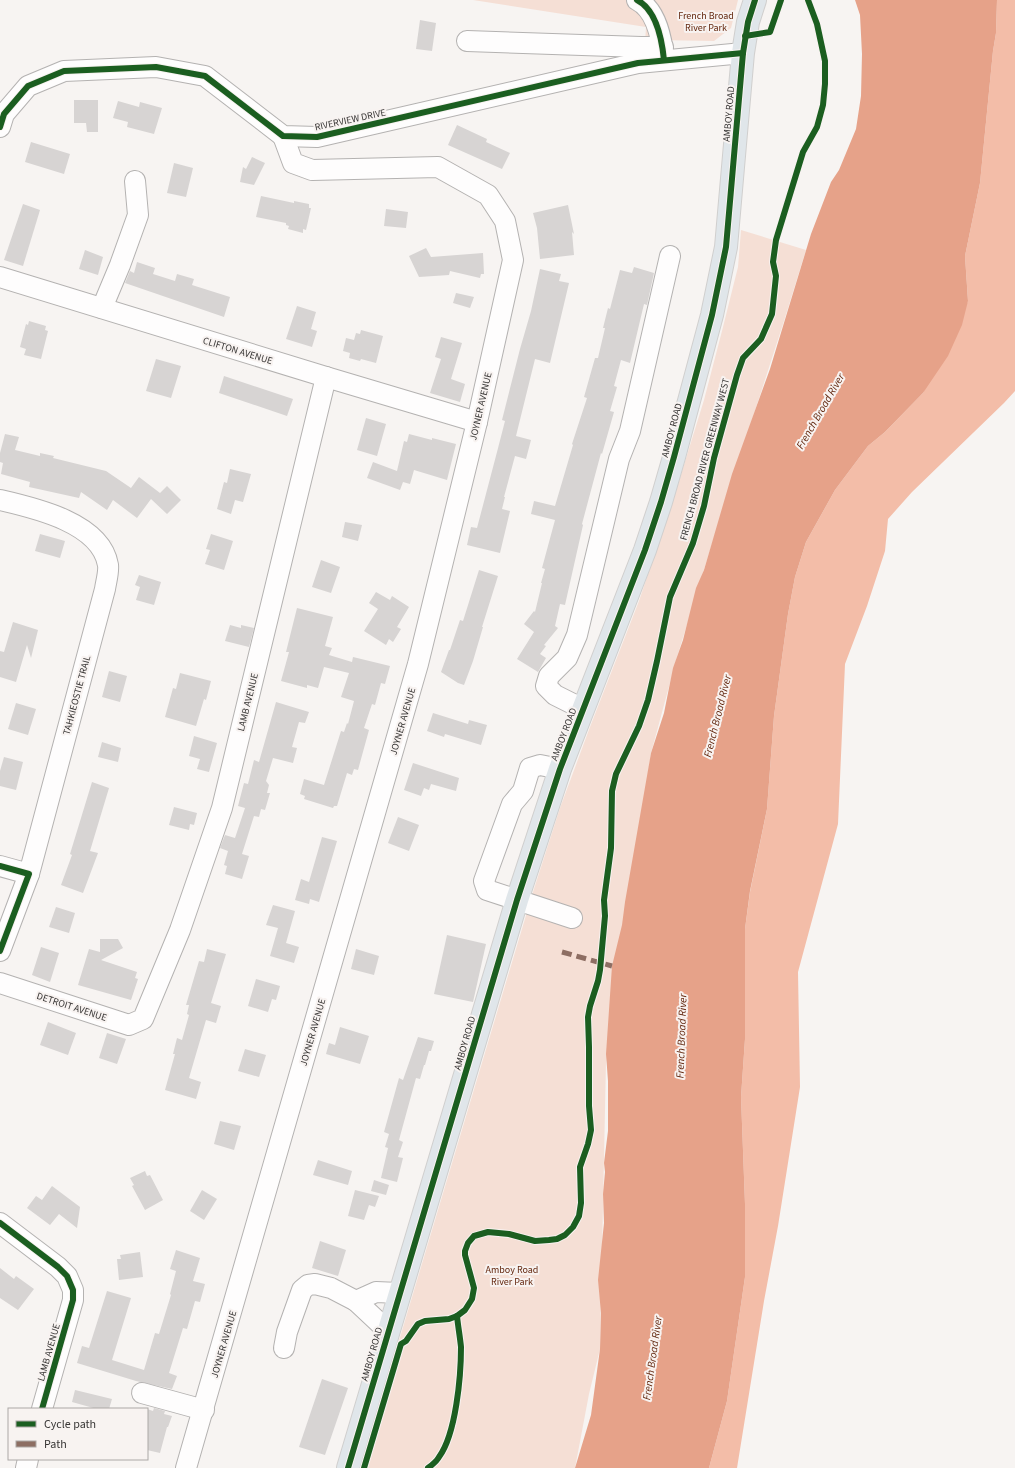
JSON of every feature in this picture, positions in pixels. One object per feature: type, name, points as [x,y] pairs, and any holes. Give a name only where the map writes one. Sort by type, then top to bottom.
[{"type":"main road","name":"AMBOY ROAD","points":[[348,1468],[517,900],[560,770],[661,502],[676,450],[712,315],[726,247],[743,52],[748,22],[754,2]]},
{"type":"street","points":[[467,40],[641,48],[664,53],[655,22],[649,11],[637,0]]},
{"type":"street","name":"RIVERVIEW DRIVE","points":[[283,136],[317,137],[638,63],[664,53],[743,52]]},
{"type":"street","points":[[0,127],[4,114],[28,86],[64,71],[156,67],[205,76],[283,136]]},
{"type":"street","name":"JOYNER AVENUE","points":[[186,1468],[204,1410],[418,664],[477,422],[513,260],[505,221],[488,195],[438,167],[312,170],[293,164],[283,136]]},
{"type":"street","points":[[102,308],[120,265],[138,215],[134,182]]},
{"type":"street","points":[[583,709],[555,694],[546,686],[549,676],[567,658],[577,635],[619,459],[630,431],[670,256]]},
{"type":"street","name":"CLIFTON AVENUE","points":[[0,277],[477,422]]},
{"type":"street","name":"LAMB AVENUE","points":[[144,1019],[180,930],[222,808],[326,377]]},
{"type":"street","name":"TAHKIEOSTIE TRAIL","points":[[0,500],[21,505],[67,520],[91,536],[102,550],[108,566],[105,590],[28,874],[0,951]]},
{"type":"street","points":[[560,770],[540,765],[530,768],[523,791],[512,804],[484,881],[487,890],[572,918]]},
{"type":"street","points":[[0,866],[28,874]]},
{"type":"street","name":"DETROIT AVENUE","points":[[0,983],[129,1025],[144,1019]]},
{"type":"street","name":"LAMB AVENUE","points":[[0,1223],[58,1267],[67,1276],[73,1290],[74,1300],[42,1408]]},
{"type":"street","points":[[284,1348],[287,1332],[302,1290],[315,1284],[331,1288],[356,1301],[388,1331]]},
{"type":"street","points":[[356,1301],[376,1292],[399,1293]]},
{"type":"street","points":[[142,1393],[204,1410]]},
{"type":"green space","name":"French Broad River Park","points":[[473,0],[738,0],[731,28],[714,41],[654,40],[645,43],[646,27]]},
{"type":"green space","name":"Amboy Road River Park","points":[[741,230],[806,250],[677,657],[651,753],[606,1062],[600,1349],[589,1394],[575,1468],[361,1468],[533,892],[560,808],[639,601],[675,494],[704,400],[738,267]]},
{"type":"shaded area","points":[[997,0],[1015,0],[1015,391],[912,492],[888,519],[885,551],[867,606],[845,664],[838,824],[798,972],[800,1087],[778,1226],[764,1301],[737,1468],[709,1468],[727,1401],[745,1277],[745,1204],[741,1097],[745,1039],[745,929],[750,892],[767,809],[774,716],[788,614],[795,577],[806,542],[835,490],[868,446],[885,432],[923,393],[968,301],[965,256],[980,183],[996,33]]},
{"type":"water","name":"French Broad River","points":[[855,0],[997,0],[996,33],[980,183],[965,256],[968,301],[962,325],[948,356],[923,393],[885,432],[868,446],[835,490],[806,542],[795,577],[788,614],[774,716],[767,809],[750,891],[745,929],[745,1039],[741,1097],[745,1204],[745,1277],[727,1401],[709,1468],[575,1468],[591,1415],[600,1349],[601,1313],[598,1280],[604,1223],[604,1163],[608,1131],[608,1081],[606,1054],[612,966],[622,925],[651,753],[664,713],[673,668],[683,640],[696,588],[704,570],[732,474],[770,369],[811,234],[831,182],[839,170],[856,129],[861,96],[862,54],[860,15]]},
{"type":"building","points":[[420,20],[436,23],[432,51],[416,49]]},
{"type":"building","points":[[74,100],[98,100],[98,132],[87,132],[86,123],[74,123]]},
{"type":"building","points":[[118,101],[139,107],[140,102],[162,108],[154,134],[127,127],[128,122],[113,118]]},
{"type":"building","points":[[457,125],[487,139],[486,142],[510,153],[502,169],[448,145]]},
{"type":"building","points":[[31,142],[70,154],[64,174],[25,162]]},
{"type":"building","points":[[252,157],[265,163],[254,185],[240,182],[243,167],[246,169]]},
{"type":"building","points":[[174,163],[193,168],[186,197],[167,193]]},
{"type":"building","points":[[261,196],[294,203],[294,201],[309,204],[309,208],[311,208],[306,230],[303,229],[303,233],[288,229],[289,226],[286,225],[286,223],[256,217]]},
{"type":"building","points":[[23,204],[40,210],[23,266],[4,260]]},
{"type":"building","points":[[568,205],[574,234],[572,232],[574,255],[540,259],[537,228],[533,213]]},
{"type":"building","points":[[386,209],[408,212],[406,228],[384,226]]},
{"type":"building","points":[[426,248],[431,257],[483,253],[484,274],[481,274],[480,278],[450,271],[449,275],[419,277],[409,256]]},
{"type":"building","points":[[85,250],[103,257],[98,275],[79,269]]},
{"type":"building","points":[[137,262],[155,268],[153,274],[175,281],[177,274],[194,279],[192,285],[230,297],[224,317],[125,283],[130,271],[134,273]]},
{"type":"building","points":[[634,267],[654,273],[647,305],[644,304],[630,363],[621,360],[614,386],[617,387],[610,411],[614,412],[602,454],[601,453],[582,524],[565,605],[560,604],[555,626],[558,628],[544,645],[546,646],[540,654],[546,658],[538,672],[517,659],[534,632],[524,624],[534,611],[535,612],[545,569],[542,568],[555,520],[531,514],[534,501],[555,506],[573,445],[572,444],[587,398],[584,397],[595,358],[598,358],[608,308],[610,309],[620,270],[632,273]]},
{"type":"building","points":[[540,269],[561,274],[559,281],[569,283],[550,363],[535,359],[516,436],[531,440],[526,459],[515,456],[502,509],[510,511],[500,553],[467,545],[471,527],[477,528],[505,421],[502,420],[531,311]]},
{"type":"building","points":[[456,293],[474,297],[470,308],[453,303]]},
{"type":"building","points":[[297,306],[316,312],[311,329],[317,331],[312,347],[286,339]]},
{"type":"building","points":[[29,321],[46,326],[45,330],[48,331],[41,359],[24,355],[26,349],[20,347],[26,324],[28,325]]},
{"type":"building","points":[[361,330],[383,336],[376,363],[361,359],[360,361],[349,358],[350,353],[343,351],[346,338],[354,340],[356,333],[360,334]]},
{"type":"building","points":[[441,337],[462,343],[451,379],[465,384],[460,402],[430,393],[441,359],[435,357]]},
{"type":"building","points":[[156,359],[181,366],[171,398],[146,391]]},
{"type":"building","points":[[224,376],[293,399],[287,416],[219,393]]},
{"type":"building","points":[[366,418],[386,424],[377,456],[357,450]]},
{"type":"building","points":[[5,434],[19,437],[15,450],[40,456],[40,453],[54,456],[53,458],[106,471],[131,488],[139,477],[160,493],[167,486],[181,500],[167,514],[151,499],[137,518],[113,500],[107,510],[81,492],[79,498],[29,487],[30,482],[1,474],[3,463],[0,462],[0,453]]},
{"type":"building","points":[[409,434],[456,444],[447,480],[414,470],[410,484],[403,482],[400,490],[367,478],[373,462],[397,471],[404,441],[407,442]]},
{"type":"building","points":[[230,469],[251,474],[243,502],[235,500],[231,514],[217,509],[224,482],[227,483]]},
{"type":"building","points":[[345,522],[362,525],[358,541],[342,537]]},
{"type":"building","points":[[40,534],[65,541],[60,558],[35,551]]},
{"type":"building","points":[[211,534],[233,541],[224,570],[205,564],[210,550],[206,549]]},
{"type":"building","points":[[321,560],[340,567],[331,593],[312,587]]},
{"type":"building","points":[[479,570],[498,576],[473,661],[464,685],[458,683],[441,672],[460,620],[463,621]]},
{"type":"building","points":[[139,575],[161,582],[154,605],[136,600],[140,587],[135,585]]},
{"type":"building","points":[[376,592],[390,600],[392,596],[409,607],[397,627],[401,629],[393,642],[389,639],[386,645],[364,631],[378,609],[369,603]]},
{"type":"building","points":[[297,608],[333,617],[325,646],[332,648],[329,655],[352,662],[353,657],[390,666],[385,684],[381,683],[375,705],[372,704],[364,728],[369,730],[358,770],[354,769],[352,775],[347,773],[337,806],[334,806],[333,808],[304,799],[305,796],[300,794],[304,779],[324,785],[341,731],[344,732],[347,723],[348,724],[354,701],[341,697],[349,673],[324,667],[318,688],[307,685],[307,688],[281,681],[289,652],[286,652]]},
{"type":"building","points":[[13,622],[38,630],[31,658],[27,645],[16,682],[0,677],[0,651],[4,652]]},
{"type":"building","points":[[230,625],[241,628],[241,625],[254,628],[249,647],[225,641]]},
{"type":"building","points":[[109,671],[127,676],[120,702],[102,697]]},
{"type":"building","points":[[180,673],[211,681],[206,700],[204,699],[196,726],[165,717],[173,688],[176,689]]},
{"type":"building","points":[[276,702],[309,712],[305,723],[299,722],[292,747],[297,748],[293,763],[273,758],[266,781],[269,785],[267,793],[270,793],[265,810],[261,809],[259,817],[254,816],[242,854],[249,856],[242,879],[225,874],[227,866],[224,865],[228,851],[220,848],[225,835],[235,838],[245,808],[238,806],[244,783],[248,784],[254,760],[259,762]]},
{"type":"building","points":[[16,703],[36,709],[28,735],[8,729]]},
{"type":"building","points":[[433,713],[468,724],[469,720],[487,725],[481,745],[445,734],[444,737],[427,731]]},
{"type":"building","points":[[194,736],[217,743],[209,772],[197,769],[200,759],[189,756]]},
{"type":"building","points":[[102,742],[121,748],[118,762],[98,757]]},
{"type":"building","points":[[4,757],[23,762],[16,790],[0,786],[0,771]]},
{"type":"building","points":[[413,763],[459,778],[456,791],[431,784],[429,790],[424,788],[421,796],[404,790]]},
{"type":"building","points":[[92,782],[109,788],[90,851],[98,853],[83,893],[61,885],[72,855],[70,854]]},
{"type":"building","points":[[174,807],[197,813],[194,825],[190,824],[189,830],[169,825]]},
{"type":"building","points":[[398,817],[419,825],[409,851],[388,843]]},
{"type":"building","points":[[322,837],[337,841],[319,902],[310,899],[309,904],[295,900],[301,879],[309,882]]},
{"type":"building","points":[[273,905],[295,911],[286,943],[299,947],[294,963],[270,956],[278,928],[266,925]]},
{"type":"building","points":[[56,907],[75,913],[69,933],[49,927]]},
{"type":"building","points":[[447,935],[486,944],[473,1002],[434,994]]},
{"type":"building","points":[[100,939],[118,939],[123,948],[101,960],[137,972],[135,978],[138,979],[131,1000],[78,985],[89,949],[100,952]]},
{"type":"building","points":[[41,947],[59,953],[50,982],[32,975]]},
{"type":"building","points":[[207,949],[226,954],[211,1003],[221,1006],[216,1023],[206,1020],[189,1078],[201,1082],[196,1099],[165,1090],[175,1054],[173,1054],[177,1038],[182,1040],[189,1015],[187,1014],[189,1005],[186,1005],[199,961],[204,962]]},
{"type":"building","points":[[356,949],[379,956],[374,975],[351,969]]},
{"type":"building","points":[[256,979],[280,986],[276,1000],[272,999],[268,1012],[248,1006]]},
{"type":"building","points":[[48,1022],[76,1033],[68,1055],[40,1045]]},
{"type":"building","points":[[340,1027],[369,1036],[360,1064],[326,1054],[329,1043],[335,1045]]},
{"type":"building","points":[[107,1033],[126,1039],[117,1064],[99,1058]]},
{"type":"building","points":[[418,1037],[434,1041],[431,1051],[429,1051],[420,1079],[416,1078],[399,1140],[403,1142],[398,1157],[403,1158],[397,1182],[381,1178],[388,1148],[385,1147],[389,1134],[384,1132],[399,1078],[403,1080]]},
{"type":"building","points":[[245,1049],[266,1055],[259,1077],[238,1071]]},
{"type":"building","points":[[220,1121],[241,1126],[234,1150],[214,1144]]},
{"type":"building","points":[[318,1160],[352,1171],[348,1185],[313,1175]]},
{"type":"building","points":[[145,1171],[147,1176],[150,1175],[163,1200],[145,1210],[132,1186],[134,1185],[130,1178]]},
{"type":"building","points":[[374,1180],[389,1185],[386,1195],[371,1191]]},
{"type":"building","points":[[52,1186],[80,1207],[77,1228],[59,1214],[50,1225],[27,1208],[36,1196],[42,1200]]},
{"type":"building","points":[[202,1190],[217,1199],[204,1220],[190,1211]]},
{"type":"building","points":[[355,1190],[379,1196],[375,1207],[369,1205],[364,1220],[348,1216]]},
{"type":"building","points":[[320,1241],[346,1250],[338,1276],[312,1268]]},
{"type":"building","points":[[176,1250],[200,1258],[193,1281],[205,1284],[200,1302],[195,1301],[187,1329],[183,1328],[169,1373],[177,1376],[172,1389],[136,1381],[77,1363],[82,1346],[89,1348],[107,1291],[131,1298],[112,1360],[144,1370],[155,1333],[159,1334],[171,1295],[176,1271],[170,1269]]},
{"type":"building","points":[[140,1252],[143,1277],[119,1280],[117,1259],[121,1259],[120,1255]]},
{"type":"building","points":[[0,1268],[14,1279],[16,1276],[34,1289],[18,1310],[0,1298]]},
{"type":"building","points":[[322,1379],[348,1388],[325,1455],[299,1447]]},
{"type":"building","points":[[75,1390],[112,1399],[109,1408],[93,1408],[72,1402]]},
{"type":"building","points":[[154,1408],[165,1411],[164,1414],[172,1416],[167,1427],[160,1453],[148,1450],[148,1409],[153,1411]]},
{"type":"marked path","points":[[562,952],[612,966]]},
{"type":"cycle path","points":[[637,0],[644,5],[654,18],[660,35],[664,60]]},
{"type":"cycle path","points":[[348,1468],[517,900],[560,769],[645,550],[674,457],[712,315],[726,247],[743,53],[748,22],[755,0]]},
{"type":"cycle path","points":[[745,36],[770,32],[781,0]]},
{"type":"cycle path","name":"FRENCH BROAD RIVER GREENWAY WEST","points":[[364,1468],[401,1344],[406,1341],[418,1324],[425,1321],[449,1319],[457,1316],[465,1310],[472,1299],[474,1288],[465,1255],[468,1243],[474,1236],[488,1232],[509,1234],[535,1241],[557,1239],[565,1235],[573,1227],[579,1216],[581,1203],[580,1167],[591,1130],[589,1106],[588,1017],[600,970],[605,916],[604,900],[611,848],[612,791],[616,774],[639,726],[648,700],[670,597],[693,543],[704,506],[714,458],[737,375],[743,358],[761,339],[772,314],[776,276],[773,262],[776,240],[803,152],[817,127],[823,105],[825,61],[817,24],[808,0]]},
{"type":"cycle path","points":[[0,127],[4,114],[28,86],[64,71],[156,67],[205,76],[283,136],[317,137],[638,63],[743,53]]},
{"type":"cycle path","points":[[0,866],[29,874],[0,951]]},
{"type":"cycle path","points":[[0,1223],[58,1267],[67,1276],[73,1290],[73,1300],[42,1408]]},
{"type":"cycle path","points":[[428,1468],[437,1460],[445,1447],[453,1420],[459,1388],[461,1359],[457,1316]]}]
